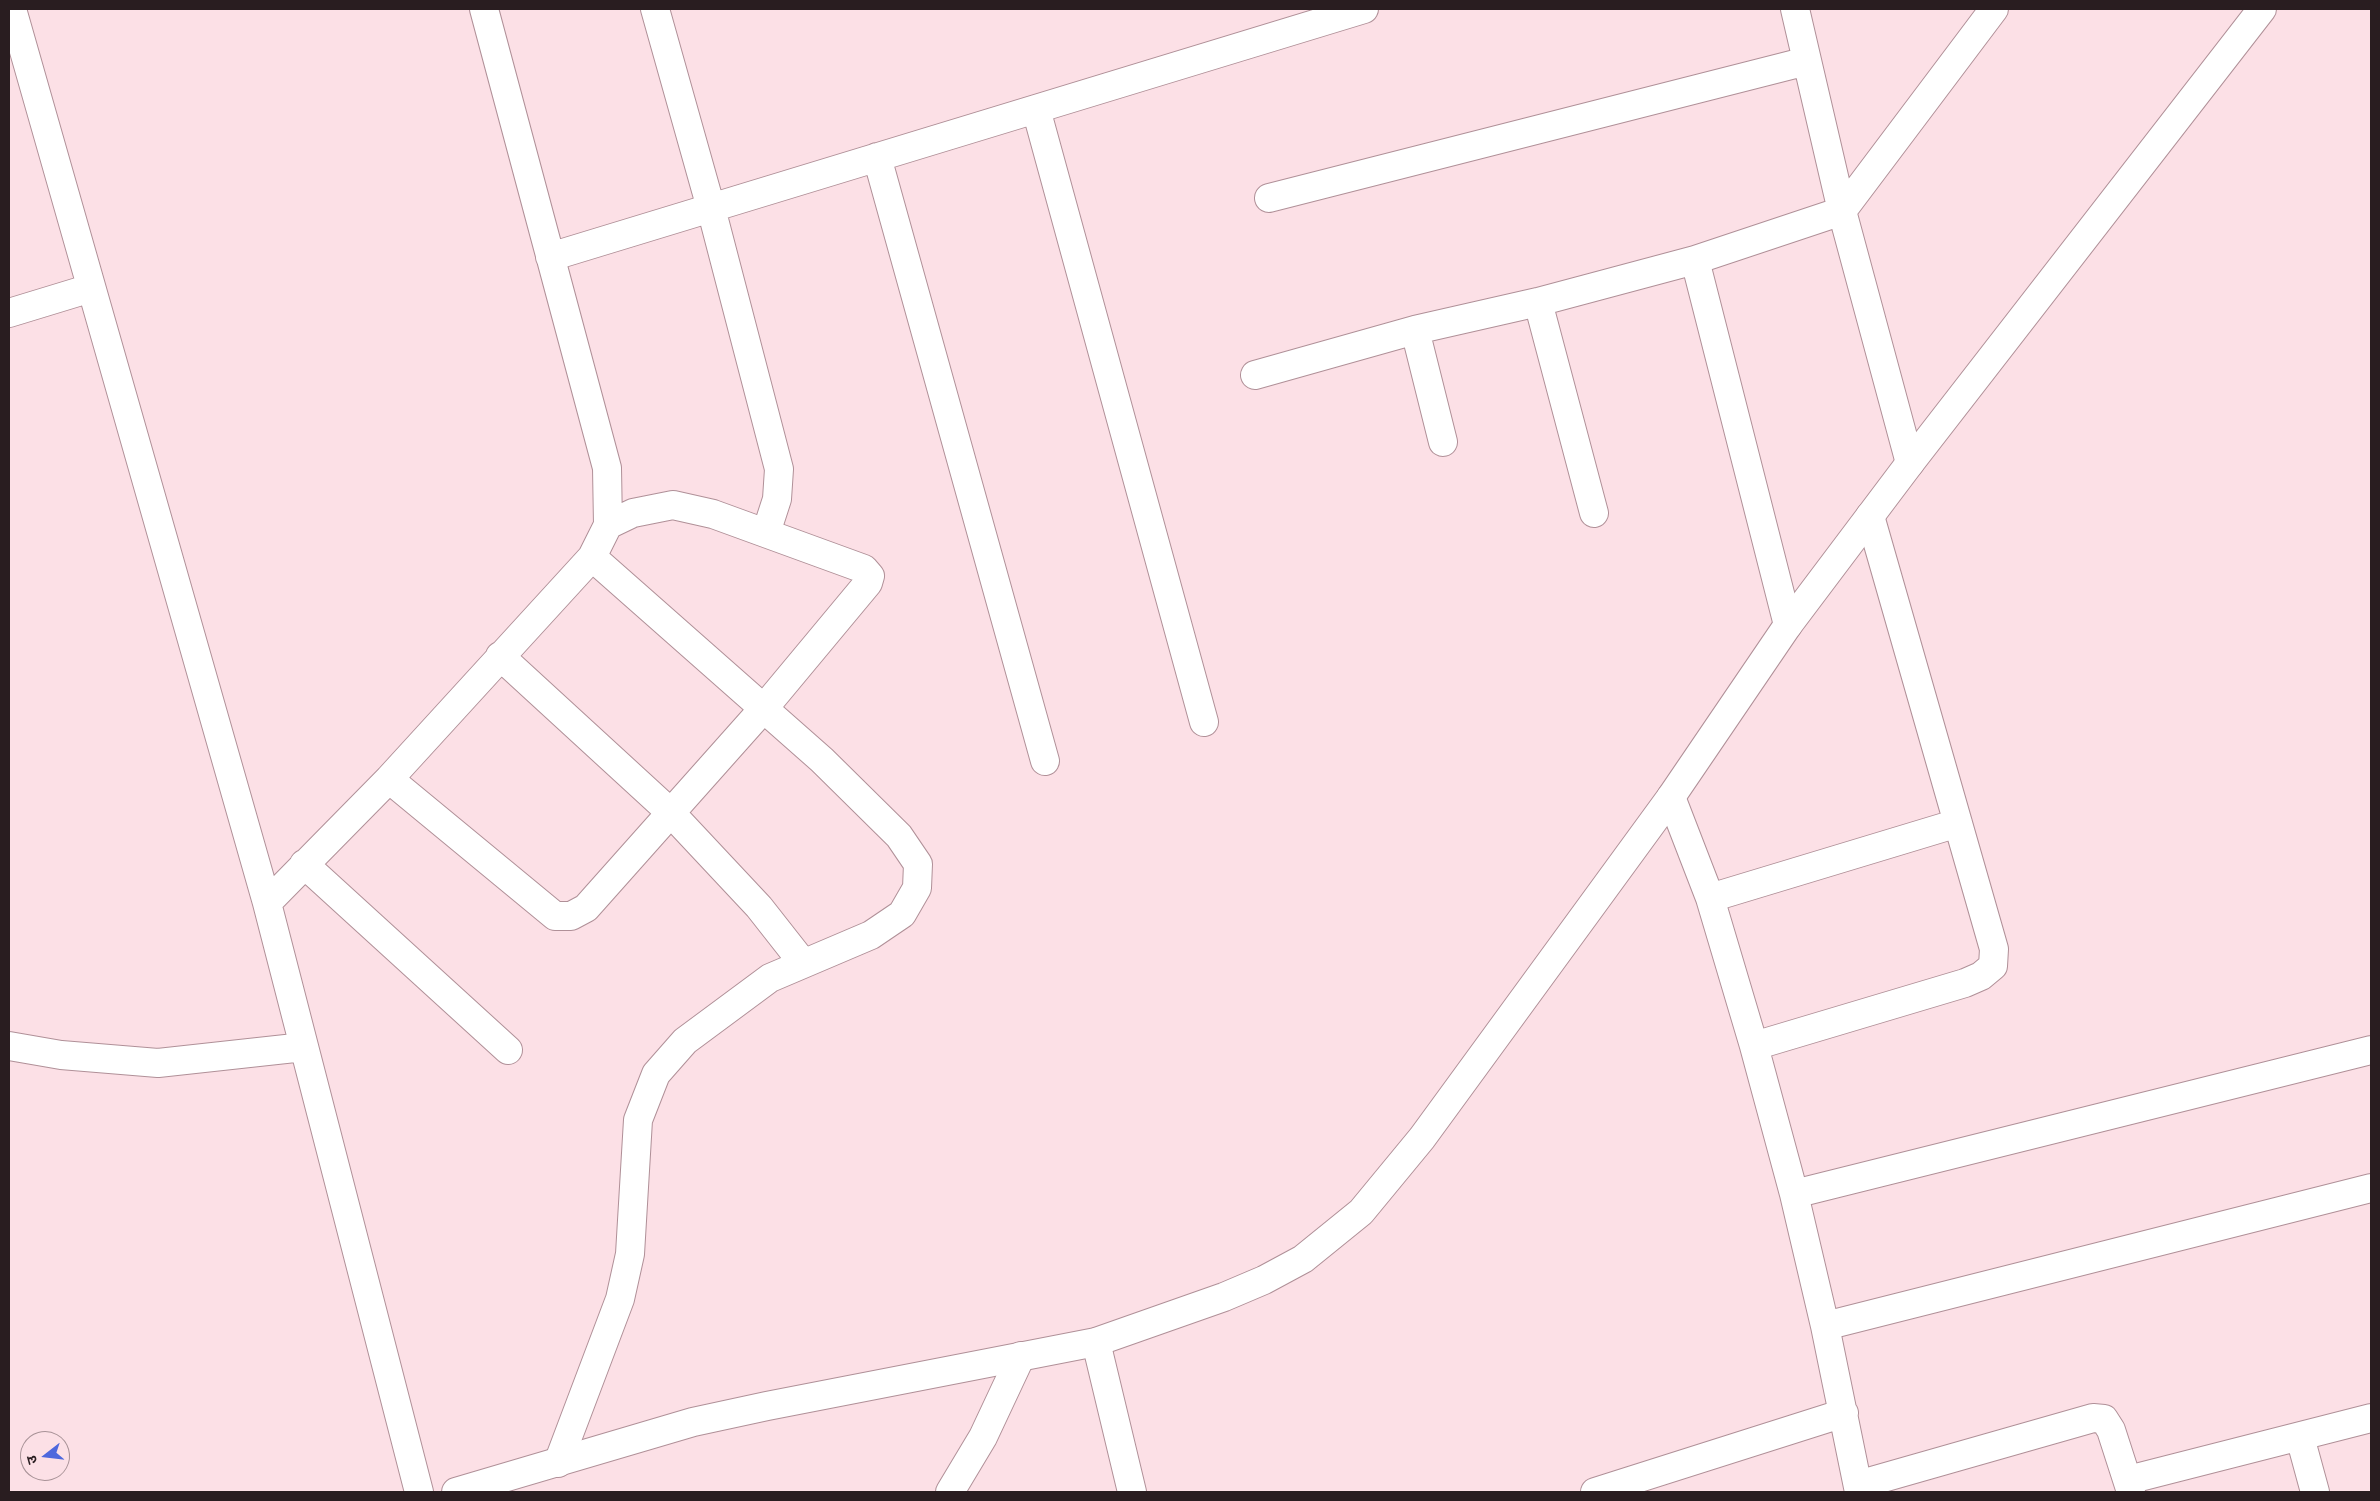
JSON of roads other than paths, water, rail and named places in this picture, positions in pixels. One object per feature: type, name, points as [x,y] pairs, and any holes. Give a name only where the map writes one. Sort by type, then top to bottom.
[{"type":"street","points":[[12,9],[267,903],[419,1492]]},
{"type":"street","points":[[267,903],[389,779],[592,557],[608,525],[607,468],[484,9]]},
{"type":"street","points":[[655,9],[711,208],[779,469],[777,499],[766,533]]},
{"type":"street","points":[[550,257],[1364,9]]},
{"type":"street","points":[[1795,9],[1842,211],[1910,463]]},
{"type":"street","points":[[1255,375],[1414,330],[1538,302],[1695,260],[1842,211],[1994,9]]},
{"type":"street","points":[[456,1492],[693,1422],[1096,1342],[1224,1297],[1264,1280],[1303,1259],[1361,1212],[1422,1138],[1671,797],[1788,625],[1910,463],[2262,9]]},
{"type":"street","points":[[1269,198],[1807,61]]},
{"type":"street","points":[[1036,110],[1204,722]]},
{"type":"street","points":[[878,157],[1045,761]]},
{"type":"street","points":[[1695,260],[1788,625]]},
{"type":"street","points":[[9,313],[91,288]]},
{"type":"street","points":[[1538,302],[1594,513]]},
{"type":"street","points":[[1414,330],[1443,442]]},
{"type":"street","points":[[389,779],[555,916],[570,916],[586,908],[764,708],[868,583],[870,576],[864,569],[766,533],[713,514],[673,505],[633,513],[608,525]]},
{"type":"street","points":[[1754,1046],[1965,983],[1980,976],[1993,966],[1994,949],[1870,516]]},
{"type":"street","points":[[558,1462],[620,1299],[630,1254],[638,1120],[656,1074],[685,1041],[770,978],[871,935],[902,914],[918,888],[918,864],[899,836],[764,708],[592,557]]},
{"type":"street","points":[[500,656],[670,812],[759,907],[803,963]]},
{"type":"street","points":[[1671,797],[1710,898],[1754,1046],[1794,1194],[1844,1413],[1858,1489],[2093,1418],[2104,1419],[2111,1430],[2129,1486],[2371,1418]]},
{"type":"street","points":[[1710,898],[1958,822]]},
{"type":"street","points":[[304,864],[508,1050]]},
{"type":"street","points":[[9,1046],[61,1055],[158,1062],[304,1047]]},
{"type":"street","points":[[1794,1194],[2371,1050]]},
{"type":"street","points":[[1825,1326],[2371,1188]]},
{"type":"street","points":[[1096,1342],[1132,1492]]},
{"type":"street","points":[[950,1492],[983,1437],[1021,1356]]},
{"type":"street","points":[[1595,1492],[1844,1413]]},
{"type":"street","points":[[2300,1437],[2316,1492]]}]
